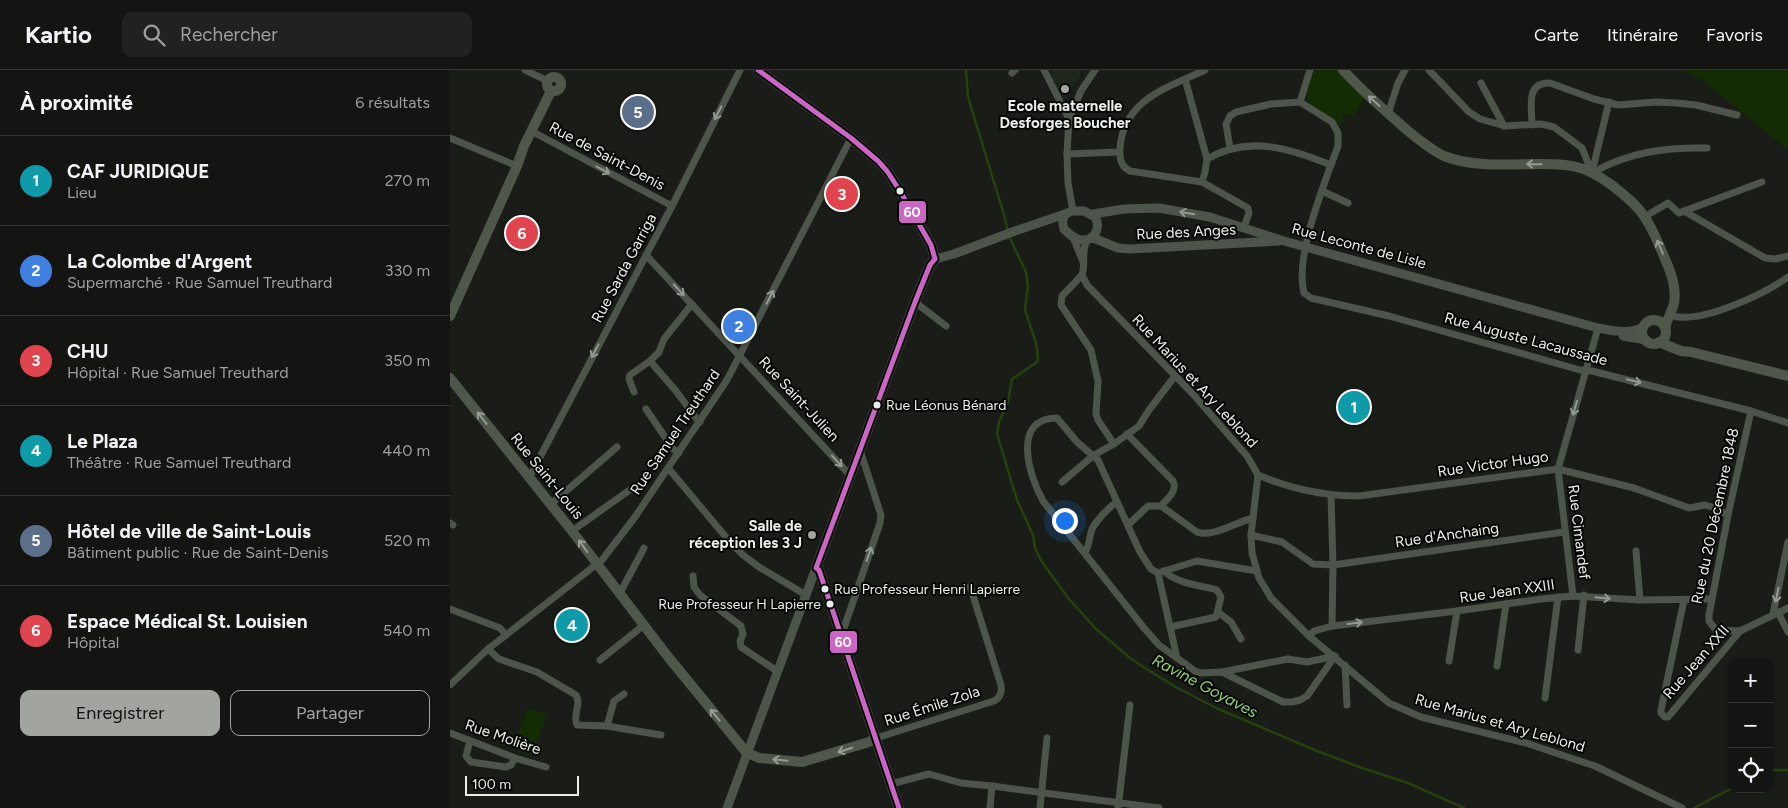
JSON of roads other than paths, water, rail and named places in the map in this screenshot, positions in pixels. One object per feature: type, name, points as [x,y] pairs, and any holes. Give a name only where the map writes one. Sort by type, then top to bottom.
[{"type":"main road","points":[[758,70],[851,138],[878,161],[887,172],[931,245],[935,259],[930,265],[915,302],[816,568],[819,570],[842,634],[899,808]]},
{"type":"main road","points":[[1344,70],[1361,90],[1388,114],[1423,143],[1443,156],[1460,161],[1478,163],[1580,167],[1627,197],[1646,216],[1669,267],[1675,293],[1674,304],[1663,327]]},
{"type":"main road","points":[[450,316],[534,130],[554,80]]},
{"type":"main road","points":[[1659,342],[1664,338],[1663,327],[1668,308],[1675,293]]},
{"type":"main road","points":[[1691,352],[1674,342],[1663,327],[1650,321],[1643,328],[1642,334],[1646,340],[1652,343],[1659,342],[1681,351],[1788,376]]},
{"type":"main road","name":"Rue Saint-Louis","points":[[450,378],[551,504],[675,666],[746,752]]},
{"type":"main road","points":[[746,752],[760,758],[802,762],[869,742],[876,738]]},
{"type":"street","points":[[525,70],[554,80]]},
{"type":"street","name":"Rue Sarda Garriga","points":[[529,478],[672,206],[740,70]]},
{"type":"street","points":[[1044,70],[1069,119]]},
{"type":"street","points":[[1064,229],[1063,221],[1069,213],[1067,154],[1069,119],[1081,91],[1095,70]]},
{"type":"street","points":[[1205,70],[1149,97],[1138,106],[1127,119],[1121,135],[1119,152],[1121,163],[1125,169],[1130,171],[1202,182],[1248,208],[1249,213],[1244,227]]},
{"type":"street","points":[[1230,148],[1226,124],[1230,116],[1236,112],[1270,104],[1300,102],[1310,70]]},
{"type":"street","points":[[1388,114],[1398,83],[1405,70]]},
{"type":"street","points":[[1429,70],[1469,112],[1480,119],[1504,126],[1547,124],[1554,127],[1582,148],[1587,156],[1592,173]]},
{"type":"street","points":[[1186,79],[1207,159],[1202,182]]},
{"type":"street","points":[[1481,82],[1504,126]]},
{"type":"street","points":[[1532,125],[1532,94],[1534,88],[1543,82],[1550,82],[1594,99],[1618,105],[1656,102],[1676,103],[1696,105],[1737,115]]},
{"type":"street","name":"Rue Auguste Lacaussade","points":[[1300,102],[1332,122],[1336,127],[1339,140],[1305,246],[1302,286],[1304,293],[1311,298],[1389,316],[1580,370],[1592,371],[1788,423]]},
{"type":"street","points":[[1592,173],[1609,102]]},
{"type":"street","name":"Rue de Saint-Denis","points":[[534,130],[672,206]]},
{"type":"street","points":[[450,138],[517,166]]},
{"type":"street","name":"Rue Samuel Treuthard","points":[[450,685],[488,649],[602,560],[635,517],[728,380],[851,138]]},
{"type":"street","points":[[1207,159],[1230,148],[1266,146],[1299,152],[1331,165]]},
{"type":"street","points":[[1592,173],[1607,164],[1648,152],[1677,147],[1707,148]]},
{"type":"street","points":[[1067,154],[1119,152]]},
{"type":"street","points":[[1646,216],[1668,203],[1680,213],[1684,212],[1762,182]]},
{"type":"street","points":[[1322,191],[1348,203]]},
{"type":"street","name":"Rue Leconte de Lisle","points":[[1092,214],[1124,209],[1159,208],[1210,218],[1284,241],[1598,328],[1616,332],[1636,331],[1643,328]]},
{"type":"street","points":[[935,259],[1069,213],[1084,211],[1092,214],[1097,220],[1097,232],[1089,239],[1083,252],[1085,266],[1082,275],[1062,296],[1061,305],[1091,350],[1098,381],[1096,414],[1114,444]]},
{"type":"street","points":[[1684,212],[1765,258],[1775,259],[1788,256]]},
{"type":"street","points":[[1039,223],[1054,225],[1064,229],[1073,237],[1081,240],[1089,239]]},
{"type":"street","points":[[1073,237],[1085,266]]},
{"type":"street","name":"Rue des Anges","points":[[1089,239],[1096,239],[1118,248],[1130,249],[1284,241]]},
{"type":"street","name":"Rue Saint-Julien","points":[[646,255],[847,472],[851,473]]},
{"type":"street","name":"Rue Marius et Ary Leblond","points":[[1082,275],[1094,293],[1175,376],[1234,439],[1247,456],[1258,475],[1251,535],[1252,553],[1257,571],[1264,588],[1271,598],[1309,636],[1335,656],[1388,703],[1421,717],[1526,743],[1595,766],[1679,806]]},
{"type":"street","points":[[1670,315],[1678,318],[1704,314],[1770,289],[1788,277]]},
{"type":"street","points":[[915,302],[946,326]]},
{"type":"street","points":[[634,392],[630,376],[659,352],[664,339],[692,304]]},
{"type":"street","name":"Rue Cimandef","points":[[1573,596],[1558,469],[1598,328]]},
{"type":"street","name":"Rue Leconte de Lisle","points":[[1616,332],[1621,335],[1646,340]]},
{"type":"street","points":[[650,361],[700,422]]},
{"type":"street","points":[[1062,482],[1094,455],[1114,444],[1142,423],[1149,410],[1175,376]]},
{"type":"street","points":[[646,409],[673,449],[679,453]]},
{"type":"street","name":"Rue du 20 Décembre 1848","points":[[1740,631],[1722,632],[1716,630],[1709,621],[1709,616],[1728,516],[1751,412]]},
{"type":"street","points":[[1170,627],[1216,617],[1221,597],[1217,590],[1179,581],[1161,572],[1151,570],[1094,455],[1077,442],[1057,418],[1051,418],[1033,427],[1028,434],[1028,458],[1036,489],[1159,645],[1201,673],[1222,672],[1288,659],[1307,662],[1335,656]]},
{"type":"street","points":[[1127,434],[1175,484],[1173,492],[1161,506]]},
{"type":"street","points":[[551,504],[617,447]]},
{"type":"street","points":[[842,634],[880,523],[881,515],[860,450]]},
{"type":"street","points":[[669,468],[743,555],[759,567],[806,595]]},
{"type":"street","name":"Rue Victor Hugo","points":[[1258,475],[1294,488],[1330,496],[1359,496],[1558,469],[1634,488],[1689,508],[1705,505],[1728,516]]},
{"type":"street","points":[[572,531],[631,489]]},
{"type":"street","points":[[1330,496],[1333,565],[1332,626]]},
{"type":"street","points":[[1085,552],[1094,525],[1117,502]]},
{"type":"street","points":[[1128,525],[1148,506],[1161,506],[1197,532],[1203,534],[1253,518]]},
{"type":"street","name":"Rue d'Anchaing","points":[[1251,535],[1282,542],[1314,564],[1333,565],[1564,532]]},
{"type":"street","points":[[1788,542],[1776,613],[1788,632]]},
{"type":"street","points":[[620,593],[644,548]]},
{"type":"street","points":[[1636,551],[1640,600]]},
{"type":"street","points":[[1161,572],[1197,561],[1257,571]]},
{"type":"street","points":[[727,808],[746,752],[816,568]]},
{"type":"street","points":[[1161,572],[1177,658]]},
{"type":"street","points":[[693,576],[694,587],[700,595],[742,626],[741,647],[777,671]]},
{"type":"street","name":"Rue Émile Zola","points":[[876,738],[994,701],[1001,695],[1001,685],[970,586]]},
{"type":"street","points":[[1578,650],[1584,595]]},
{"type":"street","name":"Rue Jean XXIII","points":[[1309,636],[1314,631],[1332,626],[1558,597],[1584,595],[1640,600],[1712,599]]},
{"type":"street","points":[[1545,698],[1558,597]]},
{"type":"street","name":"Rue Jean XXII","points":[[1684,600],[1661,710],[1663,716],[1668,717],[1740,631],[1788,608]]},
{"type":"street","points":[[1497,666],[1506,604]]},
{"type":"street","points":[[450,609],[500,628],[506,635]]},
{"type":"street","points":[[1449,661],[1457,611]]},
{"type":"street","points":[[1218,612],[1231,622],[1241,639]]},
{"type":"street","points":[[600,660],[644,625]]},
{"type":"street","points":[[488,649],[499,659],[537,672],[576,695],[579,702],[575,718],[578,726],[607,726],[661,735]]},
{"type":"street","points":[[1222,672],[1283,702],[1292,702],[1307,696],[1335,656]]},
{"type":"street","points":[[1345,665],[1347,705]]},
{"type":"street","points":[[607,726],[614,701],[624,694]]},
{"type":"street","points":[[1119,805],[1130,705]]},
{"type":"street","name":"Rue Molière","points":[[450,734],[515,758],[546,767]]},
{"type":"street","points":[[1040,808],[1047,738]]},
{"type":"street","points":[[470,740],[466,756],[470,762],[506,767],[511,765],[515,758]]},
{"type":"street","points":[[891,784],[929,774],[962,783],[1042,792],[1119,805],[1160,808]]},
{"type":"street","points":[[990,808],[992,786]]},
{"type":"waterway","name":"Ravine Goyaves","points":[[966,70],[968,97],[1005,218],[1008,234],[1026,272],[1028,287],[1025,310],[1036,343],[1038,358],[1037,362],[1012,379],[1008,402],[999,422],[997,434],[1017,500],[1033,535],[1035,548],[1042,562],[1069,599],[1096,629],[1130,658],[1174,686],[1216,708],[1317,751],[1408,783],[1464,808]]},
{"type":"waterway","name":"Ravine Goyaves","points":[[1773,770],[1788,770]]},
{"type":"waterway","name":"Ravine Goyaves","points":[[1694,808],[1728,790]]},
{"type":"place","name":"Ecole maternelle Desforges Boucher","points":[[1065,89]]},
{"type":"place","name":"Hôtel de ville de Saint-Louis","points":[[638,112]]},
{"type":"place","name":"CHU","points":[[842,194]]},
{"type":"place","name":"Espace Médical St. Louisien","points":[[522,233]]},
{"type":"place","name":"La Colombe d'Argent","points":[[739,326]]},
{"type":"place","name":"Rue Léonus Bénard","points":[[877,405]]},
{"type":"place","name":"CAF JURIDIQUE","points":[[1354,407]]},
{"type":"place","name":"Salle de réception les 3 J","points":[[812,535]]},
{"type":"place","name":"Rue Professeur Henri Lapierre","points":[[825,589]]},
{"type":"place","name":"Rue Professeur H Lapierre","points":[[830,604]]},
{"type":"place","name":"Le Plaza","points":[[572,625]]}]
